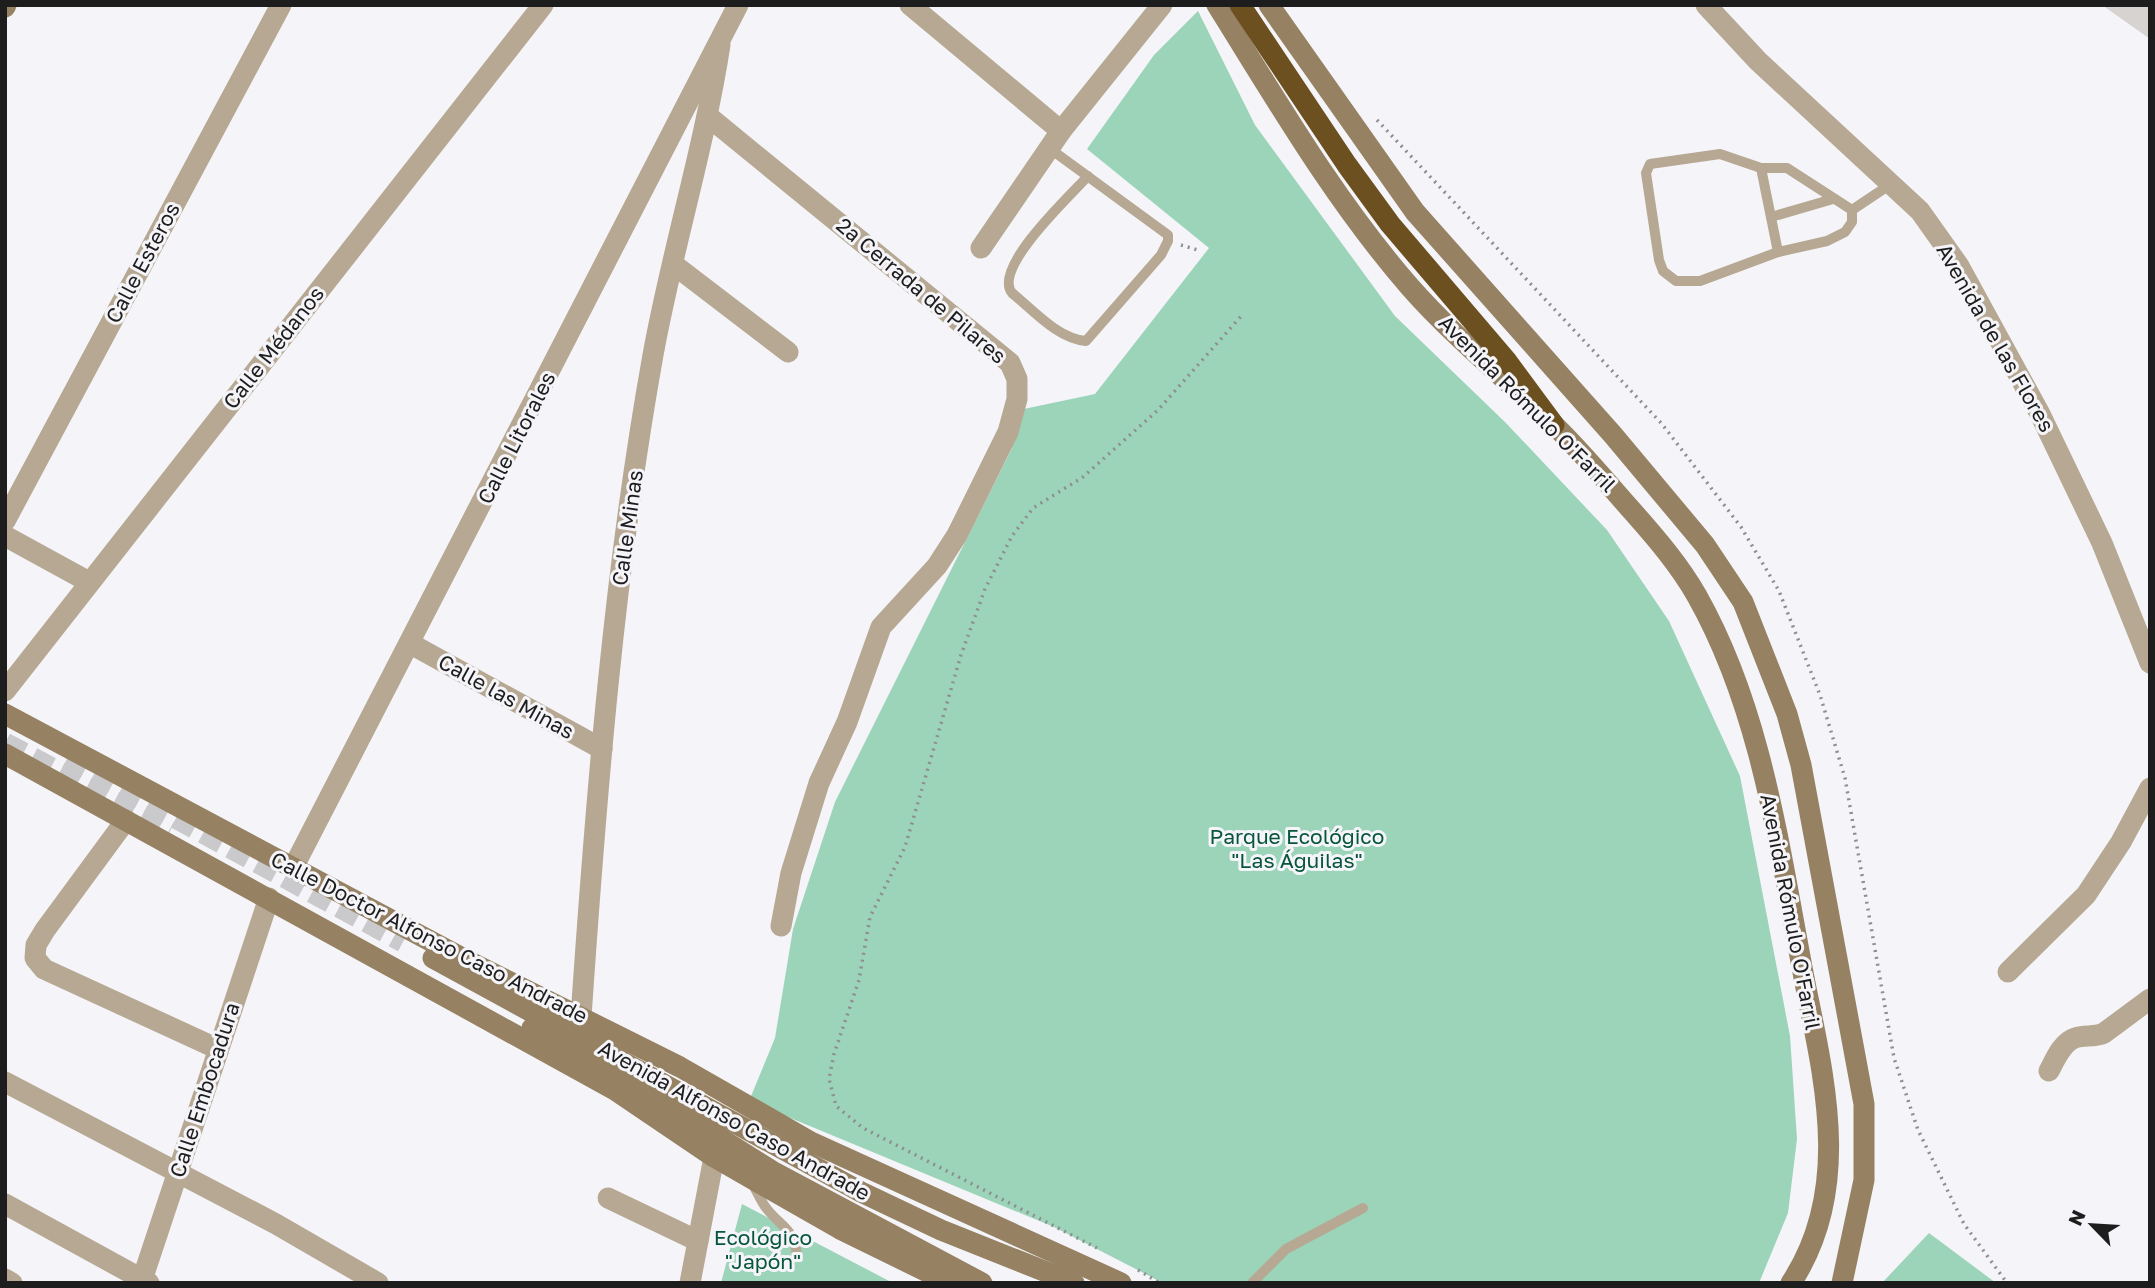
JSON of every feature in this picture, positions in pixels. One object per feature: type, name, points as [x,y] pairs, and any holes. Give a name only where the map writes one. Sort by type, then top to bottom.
[{"type":"highway","points":[[1240,5],[1347,165],[1390,224],[1447,290],[1554,425]]},
{"type":"main road","name":"Avenida Rómulo O'Farril","points":[[1217,5],[1310,153],[1409,286],[1486,365],[1554,425],[1665,550],[1695,593],[1718,638],[1756,740],[1810,1005],[1831,1136],[1827,1188],[1821,1213],[1791,1283]]},
{"type":"main road","name":"Avenida Rómulo O'Farril","points":[[1269,5],[1415,212],[1649,477],[1705,545],[1743,603],[1787,714],[1801,765],[1854,1044],[1866,1130],[1862,1199],[1842,1283]]},
{"type":"main road","name":"Calle Doctor Alfonso Caso Andrade","points":[[5,714],[293,869],[680,1067],[811,1142],[1129,1276]]},
{"type":"main road","name":"Calle Doctor Alfonso Caso Andrade","points":[[5,754],[615,1090],[714,1157],[840,1229],[950,1283]]},
{"type":"main road","name":"Avenida Alfonso Caso Andrade","points":[[982,1283],[772,1171],[624,1079],[401,948],[861,1192],[941,1230],[1074,1283]]},
{"type":"main road","points":[[1830,1283],[1852,1236]]},
{"type":"street","name":"Calle Esteros","points":[[5,521],[281,5]]},
{"type":"street","name":"Calle Médanos","points":[[5,691],[543,5]]},
{"type":"street","name":"Calle Litorales","points":[[293,869],[738,5]]},
{"type":"street","points":[[910,5],[1055,139]]},
{"type":"street","name":"Avenida de las Flores","points":[[1706,5],[1758,61],[1920,211],[1959,266],[2040,414],[2102,542],[2150,663]]},
{"type":"street","points":[[981,248],[1055,139],[1152,9]]},
{"type":"street","name":"Calle Minas","points":[[581,1017],[601,749],[618,599],[653,355],[709,117],[720,44]]},
{"type":"street","name":"2a Cerrada de Pilares","points":[[709,117],[1010,363],[1017,379],[1017,400],[1008,432],[957,535],[937,566],[881,627],[847,722],[819,783],[791,873],[781,926]]},
{"type":"street","points":[[673,264],[788,352]]},
{"type":"street","points":[[5,536],[89,582]]},
{"type":"street","name":"Calle las Minas","points":[[411,644],[601,749]]},
{"type":"street","points":[[2008,972],[2086,895],[2121,842],[2150,788]]},
{"type":"street","points":[[126,820],[45,930],[36,945],[36,958],[44,969],[218,1049]]},
{"type":"street","name":"Calle Embocadura","points":[[144,1282],[177,1173],[269,898]]},
{"type":"street","points":[[2049,1071],[2068,1042],[2075,1037],[2096,1037],[2104,1033],[2150,999]]},
{"type":"street","points":[[5,1082],[276,1223],[378,1283]]},
{"type":"street","points":[[690,1283],[714,1157]]},
{"type":"street","points":[[608,1198],[698,1241]]},
{"type":"street","points":[[5,1204],[144,1282]]},
{"type":"street","points":[[5,1279],[12,1283]]},
{"type":"lane","points":[[1055,139],[1088,176],[1168,234],[1168,242],[1161,255],[1086,341],[1077,340],[1058,330],[1021,301],[1007,287],[1007,277],[1021,250],[1088,176]]},
{"type":"lane","points":[[1720,154],[1760,168],[1787,168],[1852,210],[1852,222],[1845,232],[1827,241],[1778,252],[1700,281],[1687,283],[1676,281],[1663,271],[1646,173],[1650,164],[1720,154]]},
{"type":"lane","points":[[1760,168],[1778,252]]},
{"type":"lane","points":[[1852,210],[1891,184]]},
{"type":"lane","points":[[1771,217],[1833,199]]},
{"type":"lane","points":[[749,1178],[767,1210],[789,1230],[795,1241],[797,1256]]},
{"type":"lane","points":[[1252,1283],[1286,1249],[1363,1208]]},
{"type":"path","points":[[1168,242],[1200,251]]},
{"type":"path","points":[[1101,1250],[863,1128],[836,1106],[829,1079],[859,980],[870,917],[905,847],[961,655],[985,589],[1012,537],[1033,508],[1083,477],[1158,410],[1243,314]]},
{"type":"path","points":[[1129,1276],[1160,1283]]},
{"type":"green space","name":"Parque Ecológico \"Las Águilas\"","points":[[1198,11],[1255,125],[1395,316],[1506,423],[1607,530],[1669,621],[1740,776],[1790,1036],[1797,1139],[1788,1213],[1759,1283],[1163,1283],[1054,1227],[749,1101],[775,1038],[793,929],[835,802],[1012,448],[1019,410],[1095,394],[1209,248],[1087,149],[1154,55]]},
{"type":"green space","name":"Ecológico \"Japón\"","points":[[742,1204],[893,1283],[721,1283]]},
{"type":"green space","points":[[1929,1233],[1996,1283],[1882,1283]]},
{"type":"building","points":[[2102,5],[2150,5],[2150,39]]},
{"type":"tunnel","points":[[5,743],[170,831]]},
{"type":"tunnel","points":[[67,759],[403,942]]}]
